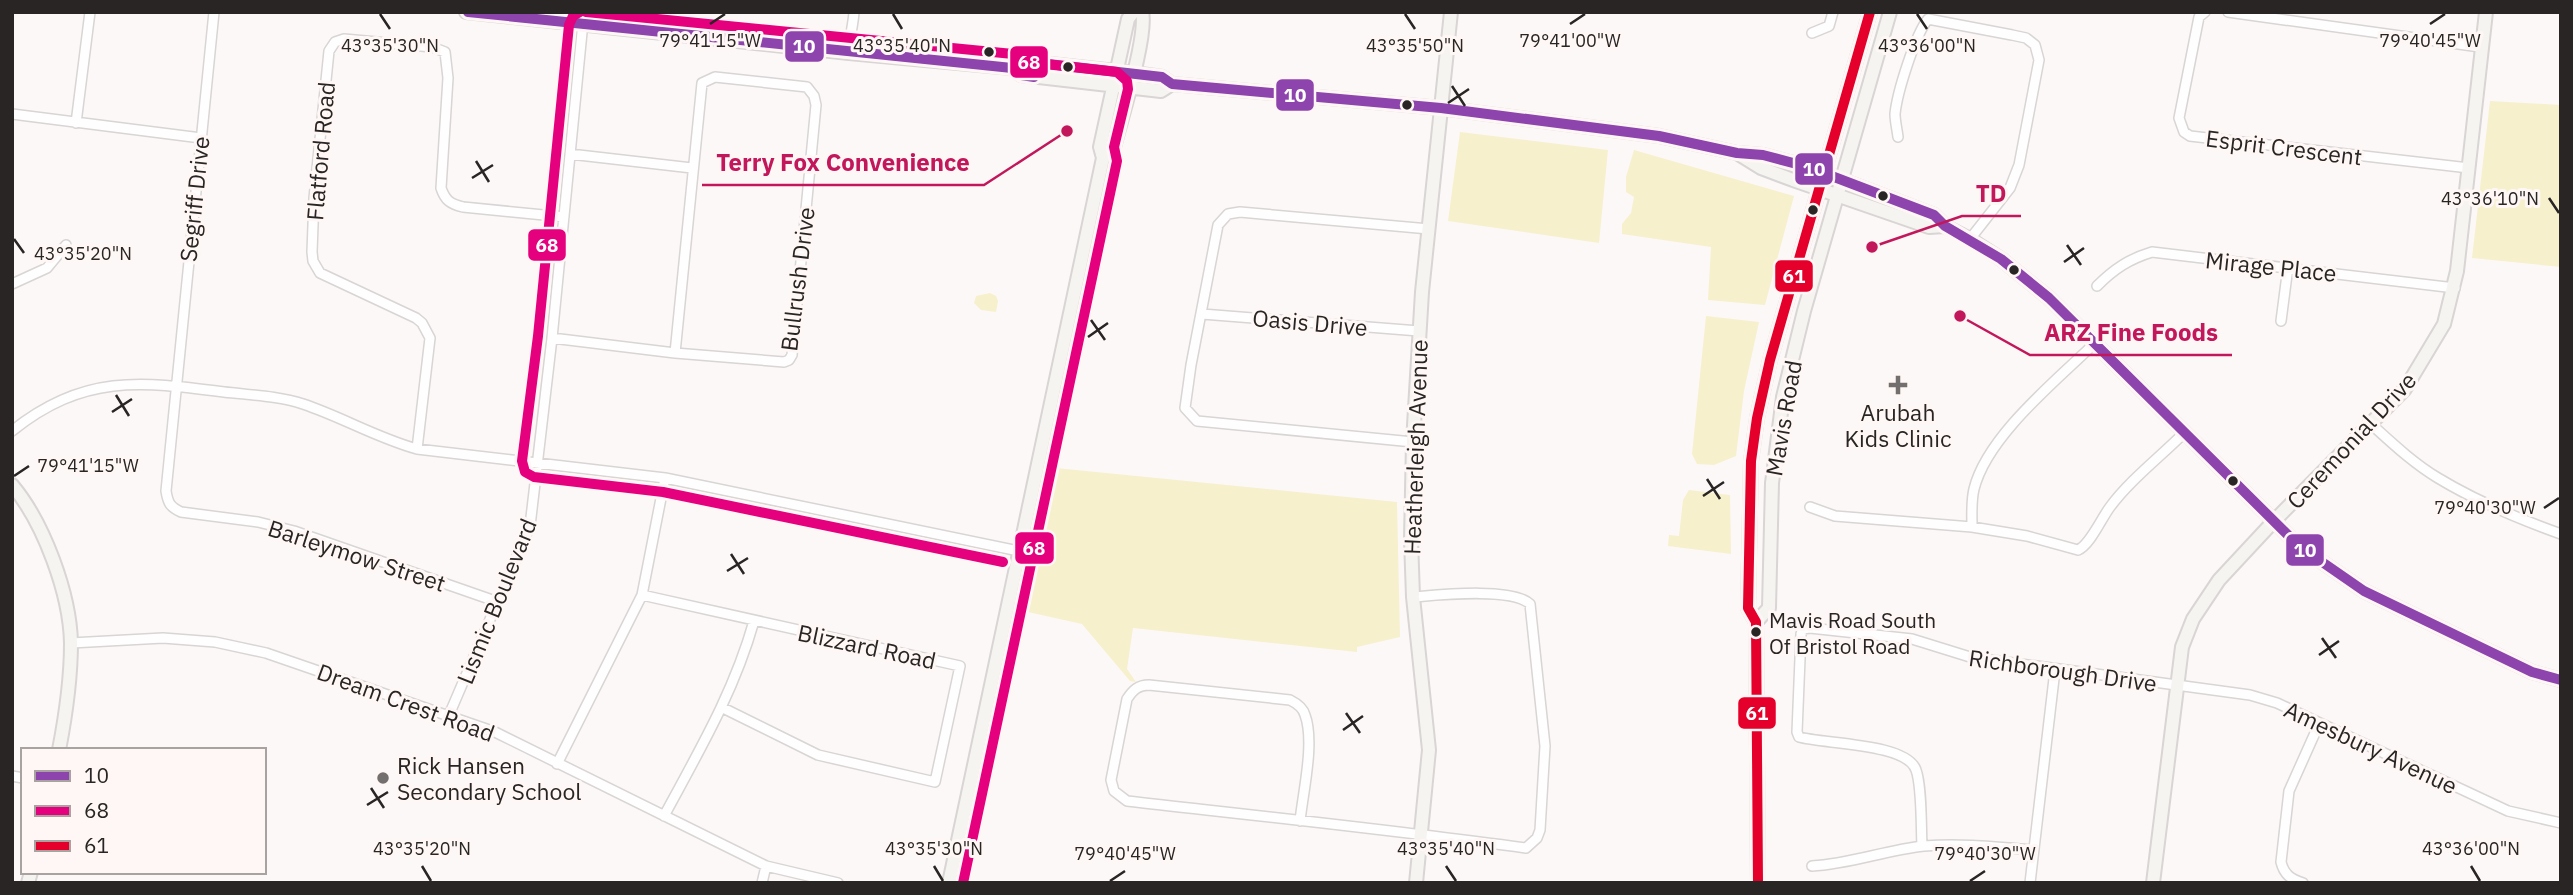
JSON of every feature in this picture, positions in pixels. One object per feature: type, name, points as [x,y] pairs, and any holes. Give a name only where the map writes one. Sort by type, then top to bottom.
[{"type":"street","points":[[76,123],[90,12]]},
{"type":"street","name":"Segriff Drive","points":[[175,385],[214,12]]},
{"type":"street","points":[[466,12],[584,19],[849,53],[1012,68],[1021,75],[1130,88],[1161,91],[1172,84]]},
{"type":"street","points":[[849,53],[849,31],[853,26],[854,12]]},
{"type":"street","points":[[949,883],[1103,158],[1100,148],[1128,19],[1133,12]]},
{"type":"street","points":[[1103,158],[1113,150],[1130,88],[1144,21],[1142,12]]},
{"type":"street","name":"Heatherleigh Avenue","points":[[1416,883],[1429,750],[1413,597],[1413,442],[1419,331],[1451,12]]},
{"type":"street","points":[[1812,33],[1829,26],[1833,12]]},
{"type":"street","name":"Mavis Road","points":[[1758,883],[1756,622],[1748,608],[1750,481],[1757,418],[1770,360],[1870,12]]},
{"type":"street","name":"Mavis Road","points":[[1756,622],[1769,608],[1772,483],[1783,397],[1804,311],[1890,12]]},
{"type":"street","name":"Esprit Crescent","points":[[2205,12],[2199,17],[2179,118],[2184,132],[2190,136],[2469,168]]},
{"type":"street","points":[[2228,12],[2480,47]]},
{"type":"street","name":"Ceremonial Drive","points":[[2153,883],[2176,685],[2182,647],[2193,620],[2206,596],[2273,522],[2405,389],[2444,324],[2455,288],[2486,12]]},
{"type":"street","name":"Lismic Boulevard","points":[[449,715],[530,526],[584,19]]},
{"type":"street","points":[[1898,136],[1895,116],[1898,99],[1920,29],[1928,19],[2026,38],[2035,45],[2039,60],[2020,165],[2010,188],[1970,239]]},
{"type":"street","name":"Flatford Road","points":[[417,449],[430,338],[426,330],[416,318],[320,273],[313,261],[314,198],[323,108],[329,51],[335,42],[344,39],[432,47],[445,52],[448,78],[441,188],[444,198],[453,205],[463,207],[564,217]]},
{"type":"street","points":[[1012,68],[1022,61],[1162,77],[1172,84],[1441,108],[1659,136],[1737,153],[1763,155],[1843,180],[1934,215],[1945,226],[1970,239],[2033,285],[2095,343],[2299,547],[2364,591],[2532,672],[2561,680]]},
{"type":"street","name":"Bullrush Drive","points":[[552,338],[675,353],[784,362],[789,360],[792,355],[816,105],[807,86],[715,77],[702,83],[675,353]]},
{"type":"street","points":[[12,114],[201,138]]},
{"type":"street","points":[[1737,153],[1760,168],[1929,227],[1945,226]]},
{"type":"street","points":[[570,155],[692,168]]},
{"type":"street","points":[[1413,442],[1216,423],[1192,418],[1185,408],[1218,225],[1228,214],[1240,212],[1429,229]]},
{"type":"street","points":[[12,284],[47,268],[66,245]]},
{"type":"street","name":"Mirage Place","points":[[2097,286],[2123,264],[2152,252],[2455,288]]},
{"type":"street","points":[[2281,321],[2288,267]]},
{"type":"street","name":"Oasis Drive","points":[[1202,314],[1419,331]]},
{"type":"street","points":[[1972,527],[1974,490],[1991,455],[2020,415],[2095,343]]},
{"type":"street","points":[[12,431],[35,413],[72,394],[123,384],[175,385],[300,403],[387,440],[417,449],[665,478],[1019,551]]},
{"type":"street","name":"Barleymow Street","points":[[175,385],[166,491],[172,508],[181,512],[295,531],[498,602]]},
{"type":"street","points":[[2371,424],[2437,478],[2561,534]]},
{"type":"street","points":[[1810,507],[1835,516],[1972,527],[2027,536],[2078,550],[2085,547],[2112,504],[2184,433]]},
{"type":"street","points":[[557,764],[642,595],[665,478]]},
{"type":"street","points":[[12,485],[47,545],[67,608],[71,643],[59,748]]},
{"type":"street","points":[[1300,821],[1308,743],[1305,715],[1299,705],[1290,700],[1149,685],[1141,685],[1131,692],[1127,699],[1111,780],[1114,791],[1126,801],[1300,821],[1421,834],[1526,849],[1537,838],[1540,830],[1545,746],[1533,611],[1530,604],[1521,597],[1462,592],[1413,597]]},
{"type":"street","name":"Blizzard Road","points":[[642,595],[960,666],[935,782],[818,755],[723,708]]},
{"type":"street","points":[[664,816],[723,708],[743,659],[754,621]]},
{"type":"street","name":"Richborough Drive","points":[[1922,846],[1917,772],[1910,761],[1866,746],[1799,737],[1797,732],[1803,629],[1912,639],[1970,657],[2176,685]]},
{"type":"street","name":"Dream Crest Road","points":[[71,643],[163,638],[228,644],[266,653],[504,736],[766,866],[838,883]]},
{"type":"street","points":[[2030,883],[2055,670]]},
{"type":"street","name":"Amesbury Avenue","points":[[2176,685],[2250,695],[2277,703],[2508,811],[2561,823]]},
{"type":"street","points":[[2302,883],[2283,872],[2281,862],[2289,791],[2319,724]]},
{"type":"street","points":[[1812,866],[1835,864],[1922,846],[1962,845],[2033,850]]},
{"type":"street","points":[[762,883],[766,866]]},
{"type":"shaded area","points":[[2490,101],[2561,105],[2561,267],[2472,258]]},
{"type":"shaded area","points":[[1460,132],[1608,150],[1599,243],[1448,221]]},
{"type":"shaded area","points":[[1634,150],[1794,196],[1765,305],[1708,300],[1711,247],[1622,234],[1622,224],[1631,213],[1634,197],[1626,192],[1626,177]]},
{"type":"shaded area","points":[[990,293],[996,296],[998,301],[996,312],[981,310],[974,303],[976,296]]},
{"type":"shaded area","points":[[1706,316],[1759,322],[1744,391],[1736,456],[1714,465],[1697,464],[1692,454]]},
{"type":"shaded area","points":[[1056,468],[1397,502],[1400,637],[1357,647],[1357,652],[1133,628],[1127,669],[1136,682],[1130,681],[1082,624],[1028,612]]},
{"type":"shaded area","points":[[1689,490],[1730,495],[1731,554],[1668,546],[1669,535],[1679,536],[1683,500]]},
{"type":"transit line","name":"10","points":[[468,12],[1012,68],[1021,75],[1034,77]]},
{"type":"transit line","name":"68","points":[[580,12],[573,16],[569,25],[538,336],[522,461],[525,472],[534,477],[663,492],[1003,562]]},
{"type":"transit line","name":"68","points":[[586,12],[1013,54],[1027,62],[1117,72],[1127,81],[1128,89],[1114,147],[1117,161],[963,883]]},
{"type":"transit line","name":"61","points":[[1758,883],[1756,622],[1748,608],[1751,461],[1770,360],[1870,12]]},
{"type":"transit line","name":"10","points":[[1012,68],[1022,61],[1162,77],[1172,84],[1441,108],[1659,136],[1737,153],[1763,155],[1808,167],[1934,215],[1945,226],[2001,259],[2049,298],[2299,546],[2364,591],[2532,672],[2561,680]]},
{"type":"place","name":"Terry Fox Convenience","points":[[1067,131]]},
{"type":"place","name":"TD","points":[[1872,247]]},
{"type":"place","name":"ARZ Fine Foods","points":[[1960,316]]},
{"type":"place","name":"Arubah Kids Clinic","points":[[1898,385]]},
{"type":"place","name":"Mavis Road South Of Bristol Road","points":[[1756,632]]},
{"type":"place","name":"Rick Hansen Secondary School","points":[[383,778]]}]
